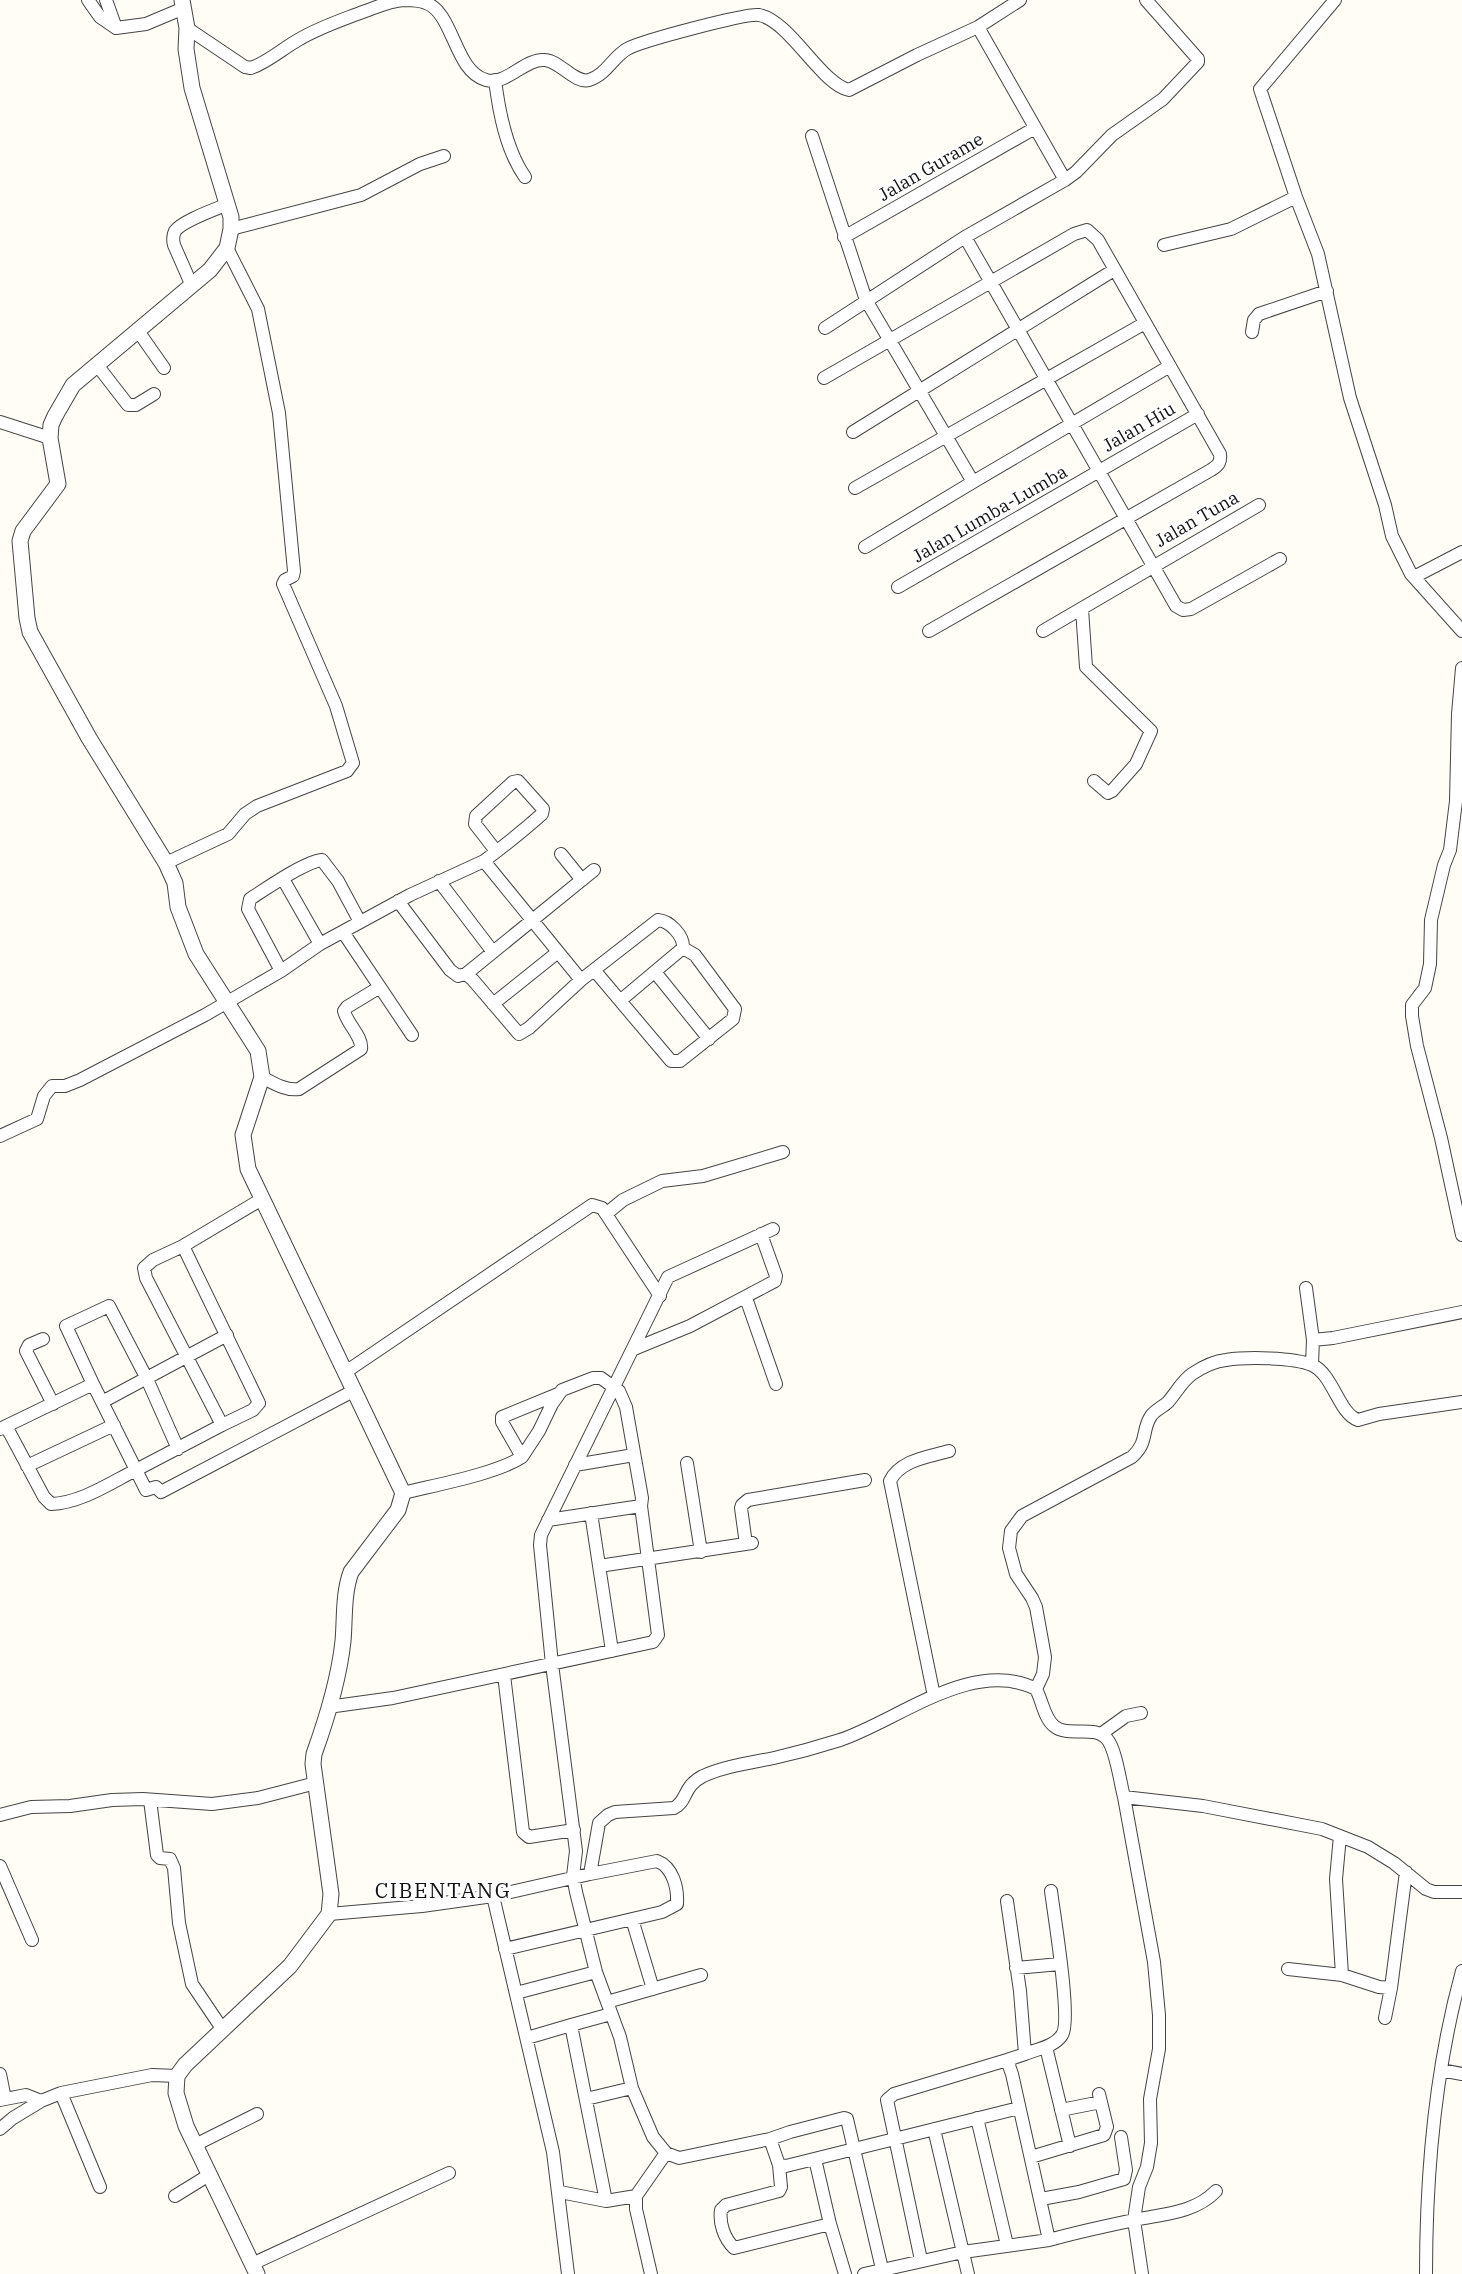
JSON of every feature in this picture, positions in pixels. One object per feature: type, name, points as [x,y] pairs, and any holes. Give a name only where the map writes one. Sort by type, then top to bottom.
[{"type":"street","points":[[88,0],[100,17],[116,28],[146,24],[183,4],[187,28],[188,68],[228,204],[231,229],[227,248],[210,270],[70,390],[55,416],[51,425],[51,438],[58,484],[20,537],[29,625],[89,738],[166,863],[176,883],[178,907],[196,954],[258,1051],[262,1077],[243,1135],[248,1169],[403,1493],[398,1510],[351,1572],[346,1584],[343,1643],[313,1764],[331,1894],[329,1914],[290,1966],[185,2065],[177,2076],[176,2093],[178,2104],[195,2145],[254,2269],[449,2173]]},
{"type":"street","points":[[106,0],[116,28]]},
{"type":"street","points":[[187,28],[245,67],[251,68],[319,28],[388,1],[428,3],[438,11],[471,71],[488,81],[540,60],[553,62],[584,80],[591,80],[628,48],[738,17],[758,15],[775,23],[831,79],[849,90],[978,27],[1020,0]]},
{"type":"street","points":[[825,328],[965,237],[1065,180],[1076,172],[1112,135],[1163,99],[1198,62],[1191,50],[1146,0]]},
{"type":"street","points":[[1335,0],[1260,87],[1296,197],[1318,254],[1350,398],[1385,505],[1392,536],[1414,577],[1462,631]]},
{"type":"street","points":[[978,27],[1065,180]]},
{"type":"street","points":[[495,80],[511,151],[525,177]]},
{"type":"street","name":"Jalan Gurame","points":[[844,237],[1035,128]]},
{"type":"street","points":[[812,136],[866,300],[973,482]]},
{"type":"street","points":[[231,229],[361,195],[420,164],[444,156]]},
{"type":"street","points":[[1164,245],[1231,229],[1296,197]]},
{"type":"street","points":[[192,286],[174,245],[175,231],[228,204]]},
{"type":"street","points":[[824,378],[1082,230],[1087,230],[1098,240],[1220,454],[1221,460],[1218,465],[929,631]]},
{"type":"street","points":[[965,237],[1176,606],[1186,610],[1280,559]]},
{"type":"street","points":[[166,863],[228,834],[245,814],[257,806],[347,771],[353,763],[336,706],[283,584],[294,574],[294,571],[279,413],[258,309],[227,248]]},
{"type":"street","points":[[853,432],[1114,270]]},
{"type":"street","points":[[1252,332],[1254,320],[1259,314],[1326,291]]},
{"type":"street","points":[[855,488],[1145,322]]},
{"type":"street","points":[[138,331],[164,368]]},
{"type":"street","points":[[97,365],[128,405],[136,405],[154,394]]},
{"type":"street","points":[[865,547],[1170,366]]},
{"type":"street","name":"Jalan Hiu","points":[[1099,471],[1198,414]]},
{"type":"street","points":[[0,422],[51,438]]},
{"type":"street","name":"Jalan Lumba-Lumba","points":[[898,587],[1099,471]]},
{"type":"street","name":"Jalan Tuna","points":[[1043,631],[1259,505]]},
{"type":"street","points":[[1414,577],[1462,552]]},
{"type":"street","points":[[1083,609],[1086,667],[1151,731],[1136,764],[1112,791],[1108,793],[1094,781]]},
{"type":"street","points":[[1462,668],[1458,714],[1456,801],[1450,850],[1444,865],[1431,920],[1429,972],[1425,988],[1412,1005],[1412,1016],[1417,1046],[1441,1138],[1462,1234]]},
{"type":"street","points":[[0,1137],[37,1119],[44,1096],[52,1086],[65,1086],[80,1080],[226,1003],[320,944],[360,922],[439,881],[484,861],[543,812],[525,786],[518,781],[513,782],[476,816],[476,824],[496,851]]},
{"type":"street","points":[[561,854],[582,880]]},
{"type":"street","points":[[281,970],[249,914],[250,899],[316,861],[324,861],[338,881],[360,922]]},
{"type":"street","points":[[484,861],[581,980]]},
{"type":"street","points":[[398,902],[450,970],[458,976],[466,974],[594,870]]},
{"type":"street","points":[[283,879],[320,944]]},
{"type":"street","points":[[439,881],[493,952]]},
{"type":"street","points":[[466,974],[517,1032],[521,1033],[581,980],[658,920],[663,920],[682,938],[683,948]]},
{"type":"street","points":[[343,932],[412,1035]]},
{"type":"street","points":[[595,971],[674,1062],[680,1061],[733,1018],[735,1009],[695,955],[683,948]]},
{"type":"street","points":[[621,1000],[683,948]]},
{"type":"street","points":[[492,1004],[558,952]]},
{"type":"street","points":[[655,972],[709,1039]]},
{"type":"street","points":[[262,1077],[283,1087],[299,1089],[361,1049],[361,1042],[344,1011],[380,987]]},
{"type":"street","points":[[606,1214],[623,1200],[662,1181],[702,1176],[783,1152]]},
{"type":"street","points":[[222,1425],[144,1274],[146,1265],[153,1260],[183,1246],[262,1200]]},
{"type":"street","points":[[346,1371],[577,1214],[595,1205],[602,1208],[660,1296]]},
{"type":"street","points":[[772,1229],[672,1274],[665,1282],[548,1520],[540,1545],[552,1664],[574,1830],[576,1851],[573,1876],[596,1972],[620,2037],[633,2088],[653,2137],[666,2153],[682,2159],[770,2139],[846,2118],[882,2269]]},
{"type":"street","points":[[634,1349],[690,1326],[773,1283],[777,1278],[761,1234]]},
{"type":"street","points":[[93,1384],[3,1428],[44,1497],[51,1504],[83,1496],[253,1410],[259,1403],[183,1246]]},
{"type":"street","points":[[1306,1288],[1312,1340],[1312,1364]]},
{"type":"street","points":[[746,1298],[776,1384]]},
{"type":"street","points":[[178,1449],[112,1308],[105,1306],[66,1326],[146,1490],[156,1487],[160,1492],[355,1390]]},
{"type":"street","points":[[1312,1340],[1334,1338],[1462,1312]]},
{"type":"street","points":[[102,1402],[227,1335]]},
{"type":"street","points":[[43,1339],[26,1348],[27,1355],[53,1404]]},
{"type":"street","points":[[1036,1689],[1043,1674],[1045,1657],[1036,1607],[1016,1574],[1009,1548],[1011,1532],[1018,1520],[1132,1457],[1140,1449],[1145,1439],[1148,1421],[1153,1413],[1167,1403],[1191,1375],[1224,1360],[1282,1359],[1312,1364],[1328,1380],[1351,1416],[1358,1420],[1379,1414],[1462,1402]]},
{"type":"street","points":[[328,1707],[393,1698],[652,1644],[658,1635],[641,1506],[642,1498],[626,1407],[621,1395],[601,1378],[593,1378],[572,1385],[558,1394],[502,1417],[502,1422],[522,1457]]},
{"type":"street","points":[[403,1493],[492,1470],[522,1457],[539,1431],[558,1394]]},
{"type":"street","points":[[27,1466],[114,1425]]},
{"type":"street","points":[[934,1696],[890,1481],[899,1469],[907,1464],[949,1451]]},
{"type":"street","points":[[576,1465],[634,1455]]},
{"type":"street","points":[[687,1463],[701,1552]]},
{"type":"street","points":[[599,1566],[749,1544],[741,1508],[742,1504],[753,1497],[865,1480]]},
{"type":"street","points":[[548,1520],[641,1506]]},
{"type":"street","points":[[591,1513],[612,1651]]},
{"type":"street","points":[[504,1675],[523,1832],[529,1837],[574,1830]]},
{"type":"street","points":[[590,1874],[599,1823],[608,1815],[615,1812],[674,1808],[682,1803],[691,1784],[715,1771],[839,1740],[864,1731],[934,1696],[968,1685],[1000,1680],[1020,1682],[1036,1689],[1050,1722],[1055,1727],[1101,1734],[1110,1744],[1124,1797],[1154,1962],[1160,2015],[1159,2049],[1150,2099],[1151,2143],[1147,2167],[1139,2187],[1134,2220],[1142,2274]]},
{"type":"street","points":[[1101,1734],[1126,1716],[1141,1713]]},
{"type":"street","points":[[0,1815],[31,1807],[70,1806],[112,1800],[212,1804],[258,1798],[316,1783]]},
{"type":"street","points":[[1124,1797],[1203,1806],[1322,1829],[1368,1847],[1406,1872],[1426,1889],[1434,1892],[1462,1892]]},
{"type":"street","points":[[150,1800],[157,1855],[160,1858],[170,1859],[174,1868],[180,1923],[192,1984],[223,2030]]},
{"type":"street","points":[[1340,1836],[1336,1879],[1342,1975]]},
{"type":"street","points":[[329,1914],[422,1906],[493,1896],[573,1876],[657,1861],[664,1864],[673,1877],[677,1904],[662,1912],[505,1949]]},
{"type":"street","points":[[0,1866],[32,1940]]},
{"type":"street","points":[[1385,2018],[1406,1872]]},
{"type":"street","points":[[921,2260],[887,2104],[890,2096],[1046,2047],[1055,2043],[1064,2033],[1065,2009],[1051,1891]]},
{"type":"street","points":[[493,1896],[551,2141],[560,2192],[568,2274]]},
{"type":"street","points":[[1007,1901],[1025,2054]]},
{"type":"street","points":[[632,1919],[653,1989]]},
{"type":"street","points":[[1016,1968],[1060,1964]]},
{"type":"street","points":[[1287,1970],[1342,1975],[1379,1987],[1391,1988]]},
{"type":"street","points":[[1426,2274],[1426,2208],[1441,2070],[1462,1971]]},
{"type":"street","points":[[516,1993],[596,1972]]},
{"type":"street","points":[[527,2038],[571,2025],[653,1989],[701,1975]]},
{"type":"street","points":[[571,2025],[606,2201]]},
{"type":"street","points":[[1046,2047],[1070,2146]]},
{"type":"street","points":[[1007,2060],[1049,2240]]},
{"type":"street","points":[[1441,2070],[1462,2074]]},
{"type":"street","points":[[0,2074],[2,2099],[26,2095],[41,2101]]},
{"type":"street","points":[[0,2129],[41,2101],[61,2093],[152,2075],[177,2076]]},
{"type":"street","points":[[586,2100],[633,2088]]},
{"type":"street","points":[[61,2093],[100,2187]]},
{"type":"street","points":[[1031,2157],[1106,2133],[1107,2127],[1100,2098],[1060,2110]]},
{"type":"street","points":[[779,2165],[786,2166],[1019,2108]]},
{"type":"street","points":[[195,2145],[257,2114]]},
{"type":"street","points":[[977,2118],[1007,2245]]},
{"type":"street","points":[[934,2129],[968,2274]]},
{"type":"street","points":[[1041,2199],[1079,2192],[1124,2179],[1126,2170],[1121,2137]]},
{"type":"street","points":[[770,2139],[779,2165],[781,2187],[779,2191],[733,2203],[721,2210],[722,2224],[729,2243],[734,2248],[830,2223]]},
{"type":"street","points":[[651,2274],[636,2209],[636,2196],[666,2153]]},
{"type":"street","points":[[815,2159],[845,2274]]},
{"type":"street","points":[[175,2196],[209,2175]]},
{"type":"street","points":[[864,2274],[921,2260],[1049,2240],[1180,2212],[1200,2203],[1215,2191]]},
{"type":"street","points":[[560,2192],[606,2201],[636,2196]]},
{"type":"district","name":"CIBENTANG","points":[[443,1891]]}]
